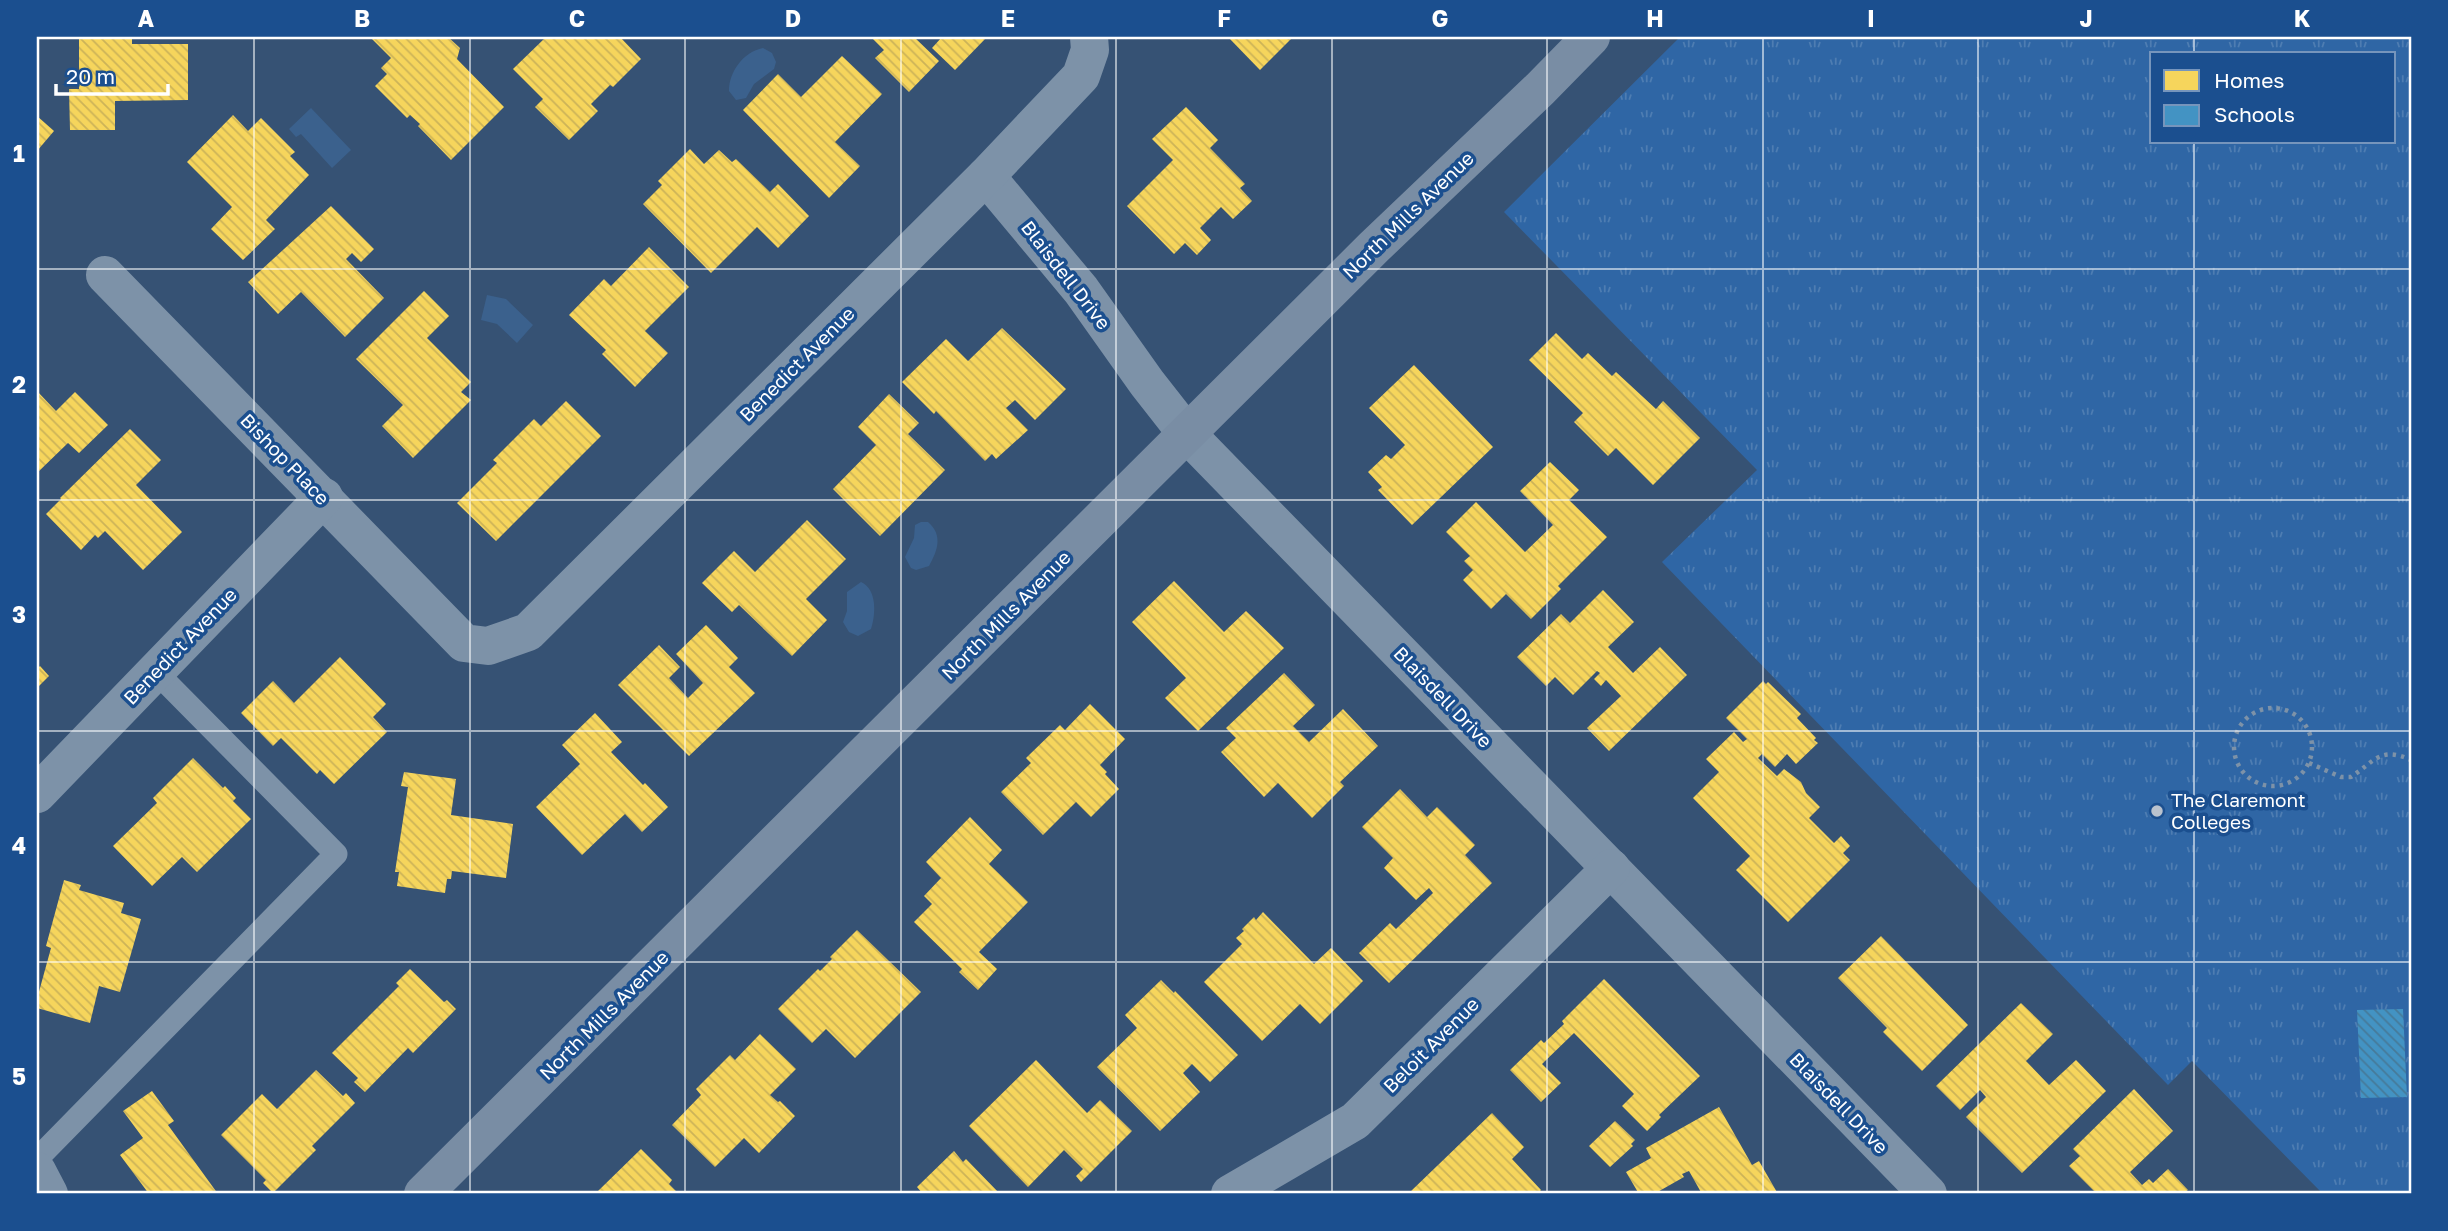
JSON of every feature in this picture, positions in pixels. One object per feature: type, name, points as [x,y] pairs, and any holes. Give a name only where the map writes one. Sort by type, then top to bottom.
[{"type":"main road","name":"North Mills Avenue","points":[[423,1194],[1374,247],[1591,37]]},
{"type":"street","name":"Benedict Avenue","points":[[464,643],[488,646],[528,632],[986,176],[1081,76],[1090,50],[1089,37]]},
{"type":"street","name":"Blaisdell Drive","points":[[986,176],[1081,290],[1187,434],[1928,1194]]},
{"type":"street","name":"Bishop Place","points":[[105,275],[464,643]]},
{"type":"street","name":"Benedict Avenue","points":[[37,794],[324,497]]},
{"type":"street","name":"Beloit Avenue","points":[[1230,1194],[1355,1121],[1611,868]]},
{"type":"street","points":[[37,1171],[49,1194]]},
{"type":"lane","points":[[37,1159],[336,854],[155,671]]},
{"type":"path","points":[[2272,707],[2291,712],[2306,725],[2310,734],[2312,753],[2309,763],[2297,778],[2288,783],[2259,783],[2243,772],[2235,754],[2234,745],[2239,726],[2262,709],[2272,707]]},
{"type":"path","points":[[2309,763],[2341,777],[2351,777],[2373,759],[2385,754],[2411,760]]},
{"type":"green space","name":"The Claremont Colleges","points":[[1680,37],[2411,37],[2411,1194],[2323,1194],[2192,1061],[2168,1085],[1662,562],[1757,470],[1504,212]]},
{"type":"shaded area","points":[[763,48],[772,53],[776,62],[774,69],[754,84],[746,98],[736,100],[729,91],[734,70],[743,58]]},
{"type":"shaded area","points":[[311,108],[351,150],[332,168],[301,134],[296,137],[289,129]]},
{"type":"shaded area","points":[[487,295],[506,299],[533,325],[517,343],[497,324],[481,320]]},
{"type":"shaded area","points":[[928,522],[933,527],[938,543],[929,566],[916,570],[911,568],[905,557],[914,538],[915,525]]},
{"type":"shaded area","points":[[861,582],[873,596],[874,616],[871,629],[858,636],[849,632],[843,622],[847,611],[847,592]]},
{"type":"building: Homes","points":[[79,37],[132,37],[132,44],[188,44],[188,100],[115,101],[115,130],[70,130],[69,89],[79,89]]},
{"type":"building: Homes","points":[[370,37],[448,37],[460,48],[457,59],[504,107],[451,160],[418,126],[420,124],[410,115],[407,118],[375,86],[387,74],[381,68],[391,58]]},
{"type":"building: Homes","points":[[546,37],[620,37],[641,59],[591,104],[598,111],[569,140],[535,107],[543,99],[513,69]]},
{"type":"building: Homes","points":[[871,37],[914,37],[939,61],[909,92],[875,58],[884,50]]},
{"type":"building: Homes","points":[[942,37],[987,37],[955,70],[932,48]]},
{"type":"building: Homes","points":[[1228,37],[1293,37],[1260,70]]},
{"type":"building: Homes","points":[[842,56],[882,94],[835,142],[860,166],[829,198],[743,110],[778,74],[801,97]]},
{"type":"building: Homes","points":[[1186,107],[1218,140],[1210,148],[1245,184],[1240,188],[1252,201],[1233,219],[1221,207],[1200,228],[1211,240],[1197,255],[1185,243],[1174,254],[1127,206],[1173,160],[1152,139]]},
{"type":"building: Homes","points":[[233,115],[248,131],[261,118],[295,152],[290,156],[309,175],[266,220],[275,229],[243,260],[211,229],[232,207],[187,162]]},
{"type":"building: Homes","points":[[37,116],[54,131],[37,151]]},
{"type":"building: Homes","points":[[690,149],[704,164],[719,150],[732,162],[736,159],[770,192],[778,184],[809,216],[778,248],[757,227],[711,273],[643,204],[662,185],[658,181]]},
{"type":"building: Homes","points":[[331,206],[374,249],[361,262],[352,253],[346,259],[384,298],[345,337],[301,292],[278,314],[248,282]]},
{"type":"building: Homes","points":[[649,247],[689,287],[645,331],[668,353],[635,387],[602,354],[606,350],[569,315],[604,279],[611,286]]},
{"type":"building: Homes","points":[[424,291],[449,316],[427,338],[471,382],[461,392],[471,400],[413,458],[382,426],[403,405],[356,359]]},
{"type":"building: Homes","points":[[1002,328],[1066,389],[1035,420],[1015,400],[1006,408],[1028,430],[996,459],[992,454],[985,461],[936,411],[934,414],[902,382],[946,339],[968,361]]},
{"type":"building: Homes","points":[[1556,333],[1582,359],[1588,353],[1612,376],[1616,372],[1656,409],[1663,401],[1700,438],[1653,485],[1616,448],[1608,456],[1574,422],[1583,413],[1529,360]]},
{"type":"building: Homes","points":[[1414,365],[1493,447],[1412,525],[1378,490],[1382,487],[1368,472],[1386,455],[1391,459],[1405,445],[1369,408]]},
{"type":"building: Homes","points":[[37,391],[56,411],[75,392],[108,425],[79,453],[68,443],[37,473]]},
{"type":"building: Homes","points":[[889,394],[919,423],[908,434],[945,470],[880,536],[833,489],[876,445],[858,427]]},
{"type":"building: Homes","points":[[566,401],[601,436],[496,541],[457,503],[497,463],[493,460],[534,419],[541,426]]},
{"type":"building: Homes","points":[[130,429],[161,460],[136,485],[182,532],[143,570],[105,531],[98,538],[95,535],[81,550],[46,514]]},
{"type":"building: Homes","points":[[1550,462],[1579,490],[1569,500],[1607,537],[1558,586],[1561,589],[1531,619],[1506,594],[1491,609],[1463,580],[1473,570],[1464,561],[1470,556],[1446,532],[1476,502],[1525,552],[1553,525],[1520,491]]},
{"type":"building: Homes","points":[[807,520],[846,559],[806,599],[827,620],[792,656],[739,605],[732,612],[702,583],[734,551],[755,572]]},
{"type":"building: Homes","points":[[1174,581],[1224,632],[1246,611],[1284,648],[1198,731],[1165,698],[1186,678],[1132,622]]},
{"type":"building: Homes","points":[[1603,590],[1634,622],[1608,647],[1633,673],[1660,647],[1687,675],[1609,751],[1587,728],[1621,696],[1606,680],[1601,686],[1594,679],[1600,673],[1597,671],[1573,695],[1555,677],[1546,686],[1517,657],[1561,614],[1570,623]]},
{"type":"building: Homes","points":[[706,625],[738,658],[729,667],[755,693],[689,756],[618,685],[659,645],[680,667],[669,678],[688,698],[703,683],[676,654]]},
{"type":"building: Homes","points":[[340,657],[386,704],[373,717],[387,732],[334,784],[320,770],[317,774],[281,738],[273,746],[241,713],[273,681],[294,703]]},
{"type":"building: Homes","points":[[40,666],[49,676],[37,688],[37,669]]},
{"type":"building: Homes","points":[[1284,673],[1315,705],[1293,726],[1309,742],[1343,709],[1378,746],[1340,782],[1344,786],[1312,818],[1278,783],[1264,797],[1221,752],[1236,738],[1226,728]]},
{"type":"building: Homes","points":[[1763,681],[1766,684],[1768,682],[1801,714],[1797,718],[1818,743],[1796,764],[1787,754],[1775,767],[1762,754],[1758,758],[1777,776],[1784,769],[1801,782],[1806,793],[1820,807],[1809,818],[1834,843],[1841,836],[1850,846],[1843,853],[1850,860],[1788,922],[1736,870],[1750,856],[1693,798],[1719,772],[1706,759],[1734,732],[1743,742],[1747,739],[1726,718]]},
{"type":"building: Homes","points":[[1090,704],[1125,739],[1100,765],[1119,789],[1091,817],[1076,802],[1043,835],[1001,792],[1031,763],[1026,758],[1060,725],[1065,730]]},
{"type":"building: Homes","points":[[595,713],[622,742],[611,752],[668,807],[642,832],[625,814],[582,855],[536,807],[580,764],[562,745]]},
{"type":"building: Homes","points":[[193,758],[223,788],[225,786],[236,798],[233,801],[251,819],[197,872],[182,857],[152,886],[113,846],[157,803],[153,798]]},
{"type":"building: Homes","points":[[404,772],[456,779],[451,815],[513,824],[506,878],[452,871],[451,879],[447,879],[445,893],[397,886],[399,872],[395,872],[408,787],[401,786]]},
{"type":"building: Homes","points":[[1400,789],[1427,817],[1437,807],[1475,845],[1465,855],[1492,883],[1389,983],[1359,953],[1390,923],[1396,929],[1433,893],[1429,888],[1416,900],[1384,868],[1393,858],[1362,827]]},
{"type":"building: Homes","points":[[970,817],[1002,850],[989,864],[1028,902],[979,952],[997,969],[978,990],[959,972],[962,969],[914,922],[932,904],[924,896],[941,878],[926,862]]},
{"type":"building: Homes","points":[[64,880],[81,885],[79,890],[124,903],[121,913],[141,919],[120,992],[99,986],[90,1023],[37,1008],[51,948],[46,946]]},
{"type":"building: Homes","points":[[1263,912],[1314,964],[1331,948],[1363,981],[1320,1024],[1300,1004],[1262,1041],[1204,982],[1242,944],[1236,938],[1244,931],[1242,929]]},
{"type":"building: Homes","points":[[857,930],[921,992],[855,1058],[826,1029],[812,1043],[778,1009],[818,969],[820,971],[832,959],[830,957]]},
{"type":"building: Homes","points":[[1881,936],[1968,1025],[1922,1071],[1883,1032],[1887,1028],[1838,978]]},
{"type":"building: Homes","points":[[410,969],[444,1002],[447,1000],[456,1009],[413,1053],[408,1048],[365,1092],[354,1082],[358,1078],[332,1053],[399,986],[396,983]]},
{"type":"building: Homes","points":[[1604,979],[1700,1076],[1659,1115],[1661,1117],[1647,1131],[1622,1106],[1634,1094],[1574,1033],[1542,1064],[1561,1083],[1541,1102],[1510,1070],[1541,1040],[1544,1043],[1564,1024],[1562,1021]]},
{"type":"building: Homes","points":[[1161,980],[1238,1055],[1210,1082],[1192,1064],[1183,1073],[1200,1092],[1160,1131],[1097,1067],[1137,1028],[1125,1015]]},
{"type":"building: Homes","points":[[2021,1003],[2053,1034],[2026,1061],[2049,1085],[2076,1060],[2106,1091],[2022,1173],[1966,1117],[1986,1097],[1980,1090],[1960,1110],[1936,1086]]},
{"type":"building: Homes","points":[[760,1034],[796,1069],[770,1095],[795,1116],[759,1153],[744,1138],[715,1167],[672,1125],[701,1095],[696,1089],[730,1055],[735,1060]]},
{"type":"building: Homes","points":[[1036,1060],[1087,1113],[1100,1100],[1132,1131],[1081,1182],[1076,1176],[1083,1169],[1064,1150],[1028,1187],[969,1126]]},
{"type":"building: Homes","points":[[316,1070],[343,1096],[346,1093],[355,1103],[312,1146],[316,1150],[273,1193],[263,1183],[266,1180],[221,1135],[262,1094],[277,1109]]},
{"type":"building: Homes","points":[[2134,1089],[2173,1131],[2130,1172],[2142,1185],[2149,1179],[2153,1183],[2168,1169],[2188,1190],[2183,1194],[2097,1194],[2069,1166],[2080,1156],[2073,1149]]},
{"type":"building: Homes","points":[[152,1091],[174,1121],[168,1125],[218,1194],[149,1194],[120,1155],[143,1138],[123,1111]]},
{"type":"building: Homes","points":[[1719,1107],[1752,1165],[1759,1161],[1778,1194],[1702,1194],[1689,1171],[1682,1174],[1684,1177],[1654,1194],[1639,1194],[1626,1172],[1651,1158],[1646,1148]]},
{"type":"building: Homes","points":[[1492,1113],[1524,1147],[1512,1159],[1541,1190],[1537,1194],[1410,1192]]},
{"type":"building: Homes","points":[[1615,1121],[1635,1140],[1631,1144],[1633,1146],[1610,1167],[1589,1146]]},
{"type":"building: Homes","points":[[641,1149],[672,1180],[669,1184],[679,1194],[601,1194],[598,1191]]},
{"type":"building: Homes","points":[[954,1151],[963,1162],[966,1159],[1000,1194],[923,1194],[917,1187]]},
{"type":"building: Schools","points":[[2403,1009],[2407,1097],[2361,1098],[2357,1010]]},
{"type":"place","name":"The Claremont Colleges","points":[[2157,811]]}]
